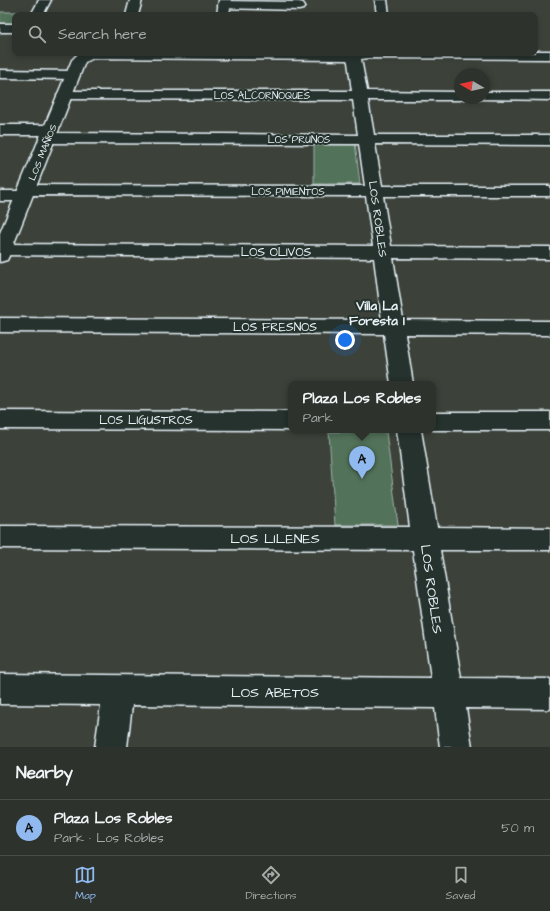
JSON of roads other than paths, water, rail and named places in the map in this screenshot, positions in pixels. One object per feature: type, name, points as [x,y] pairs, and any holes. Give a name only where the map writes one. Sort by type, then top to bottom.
[{"type":"street","points":[[39,12],[45,0]]},
{"type":"street","points":[[133,12],[136,0]]},
{"type":"street","points":[[381,0],[383,12]]},
{"type":"street","points":[[224,7],[299,6]]},
{"type":"street","points":[[0,28],[12,28]]},
{"type":"street","points":[[538,55],[550,55]]},
{"type":"street","name":"LOS MAÑÍOS","points":[[1,253],[80,56]]},
{"type":"street","points":[[346,56],[357,56]]},
{"type":"street","name":"LOS ROBLES","points":[[351,57],[354,60],[360,96],[402,381]]},
{"type":"street","points":[[0,74],[72,75]]},
{"type":"street","name":"LOS ALCORNOQUES","points":[[64,95],[454,96]]},
{"type":"street","points":[[490,96],[550,96]]},
{"type":"street","name":"LOS PRUNOS","points":[[0,130],[49,134],[366,139],[550,140]]},
{"type":"street","name":"LOS PIMIENTOS","points":[[0,196],[25,193],[374,191],[550,192]]},
{"type":"street","name":"LOS OLIVOS","points":[[1,253],[550,253]]},
{"type":"street","name":"LOS FRESNOS","points":[[0,325],[550,328]]},
{"type":"street","name":"LOS LIGUSTROS","points":[[0,420],[288,420]]},
{"type":"street","points":[[436,421],[550,421]]},
{"type":"street","name":"LOS ROBLES","points":[[409,433],[456,747]]},
{"type":"street","name":"LOS LILENES","points":[[0,537],[550,538]]},
{"type":"street","name":"LOS ABETOS","points":[[0,689],[550,694]]},
{"type":"street","points":[[111,747],[119,690]]},
{"type":"place","name":"Plaza Los Robles","points":[[362,479]]},
{"type":"district","name":"Villa La Foresta I","points":[[377,312]]}]
